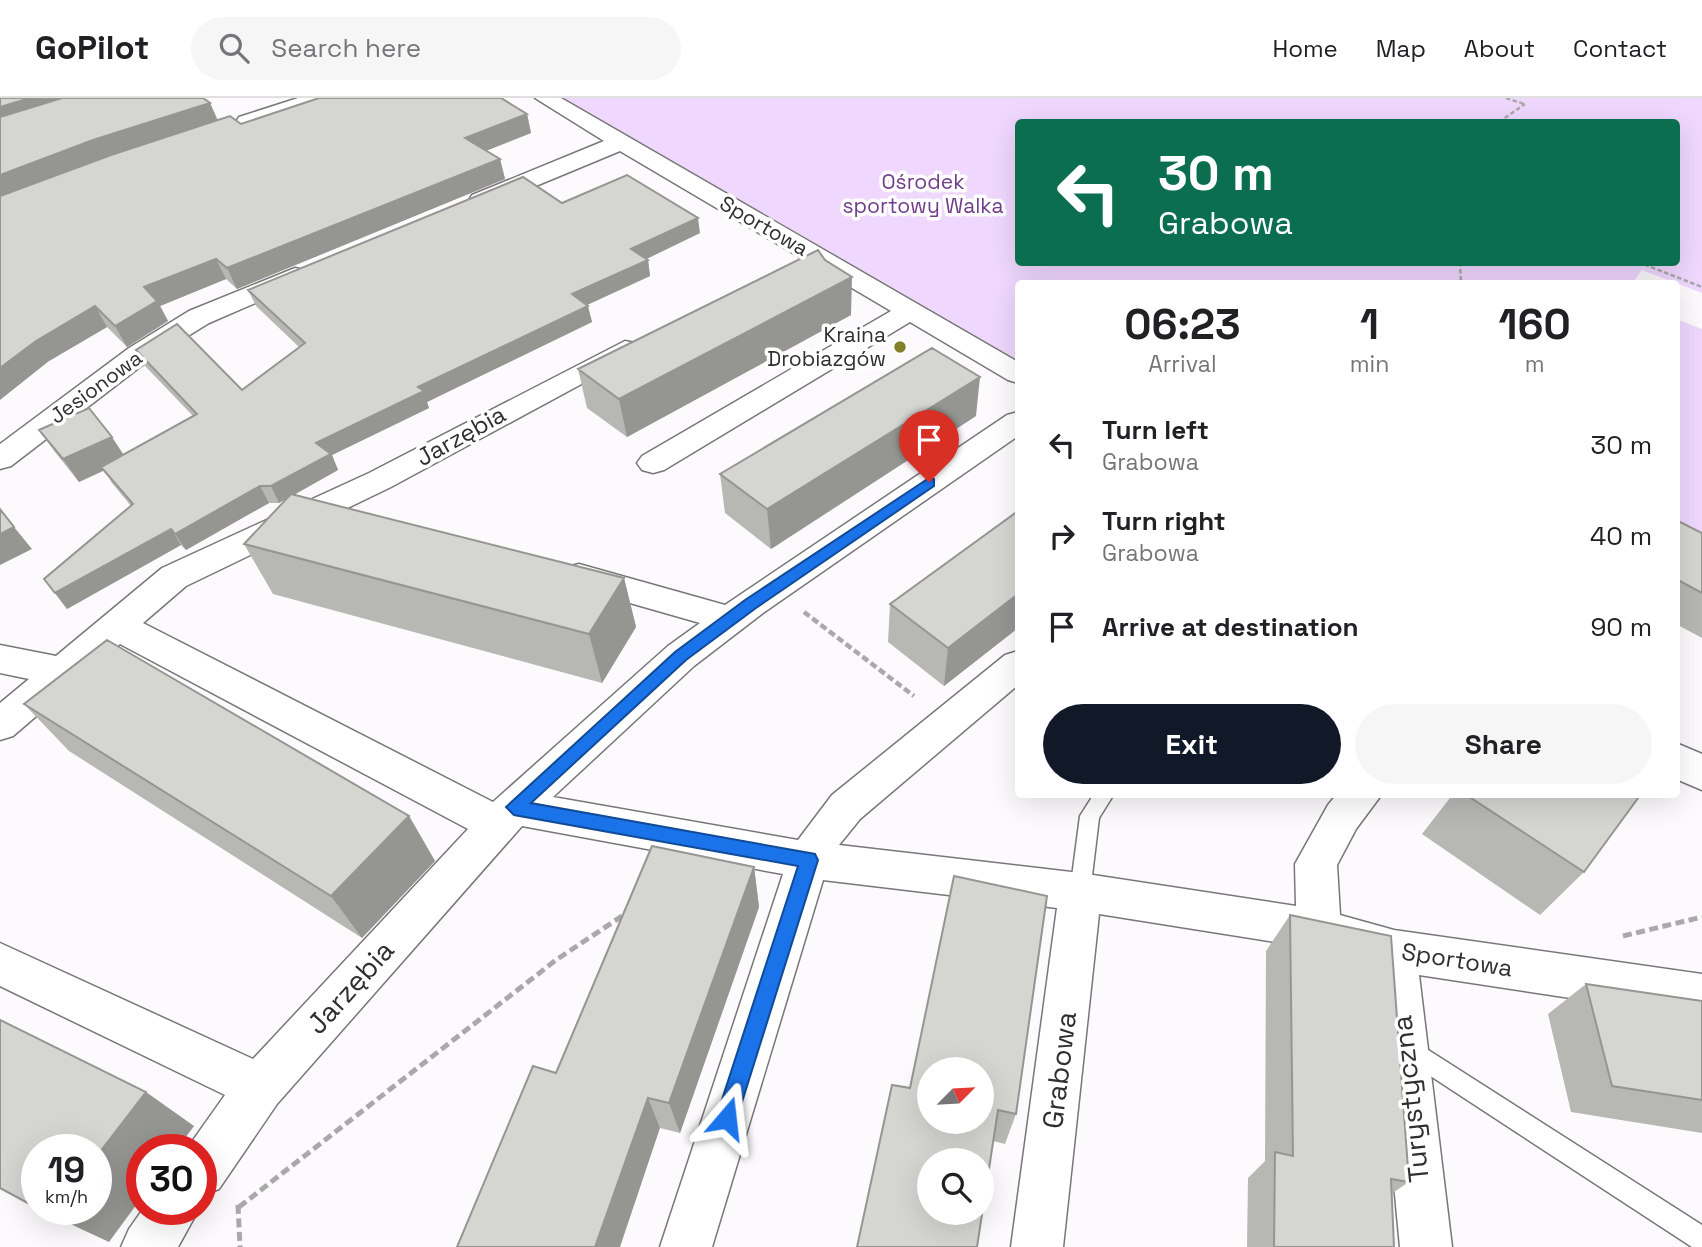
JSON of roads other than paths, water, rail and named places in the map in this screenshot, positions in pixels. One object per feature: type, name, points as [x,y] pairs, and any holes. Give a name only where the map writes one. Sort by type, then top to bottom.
[{"type":"street","points":[[229,128],[319,98]]},
{"type":"street","name":"Sportowa","points":[[546,98],[622,142],[801,261],[910,311],[1015,372]]},
{"type":"street","points":[[456,210],[622,142]]},
{"type":"street","name":"Jesionowa","points":[[0,459],[139,354],[189,323],[318,266]]},
{"type":"street","points":[[653,463],[910,311]]},
{"type":"street","name":"Jarzębia","points":[[0,725],[60,671],[174,577],[380,481],[512,407],[652,335]]},
{"type":"street","points":[[505,816],[681,656],[774,588],[1015,424]]},
{"type":"street","points":[[325,505],[377,520]]},
{"type":"street","points":[[547,567],[730,619]]},
{"type":"street","points":[[116,625],[505,816],[808,860],[1080,892],[1319,929],[1316,864],[1342,817],[1359,798]]},
{"type":"street","points":[[0,659],[60,671]]},
{"type":"street","points":[[685,1247],[808,860],[827,829],[846,807],[1015,667]]},
{"type":"street","points":[[1680,761],[1702,774]]},
{"type":"street","name":"Jarzębia","points":[[217,1148],[260,1087],[505,816]]},
{"type":"street","name":"Grabowa","points":[[1037,1247],[1080,892]]},
{"type":"street","name":"Sportowa","points":[[1319,929],[1394,951],[1702,996]]},
{"type":"street","name":"Turystyczna","points":[[1394,951],[1426,1247]]},
{"type":"street","points":[[0,964],[260,1087]]},
{"type":"street","points":[[147,1247],[163,1225]]},
{"type":"lane","points":[[1080,892],[1090,816],[1102,798]]},
{"type":"lane","points":[[1404,1046],[1702,1238]]},
{"type":"place","name":"Kraina Drobiazgów","points":[[900,347]]},
{"type":"park label","name":"Ośrodek sportowy Walka","points":[[923,194]]}]
